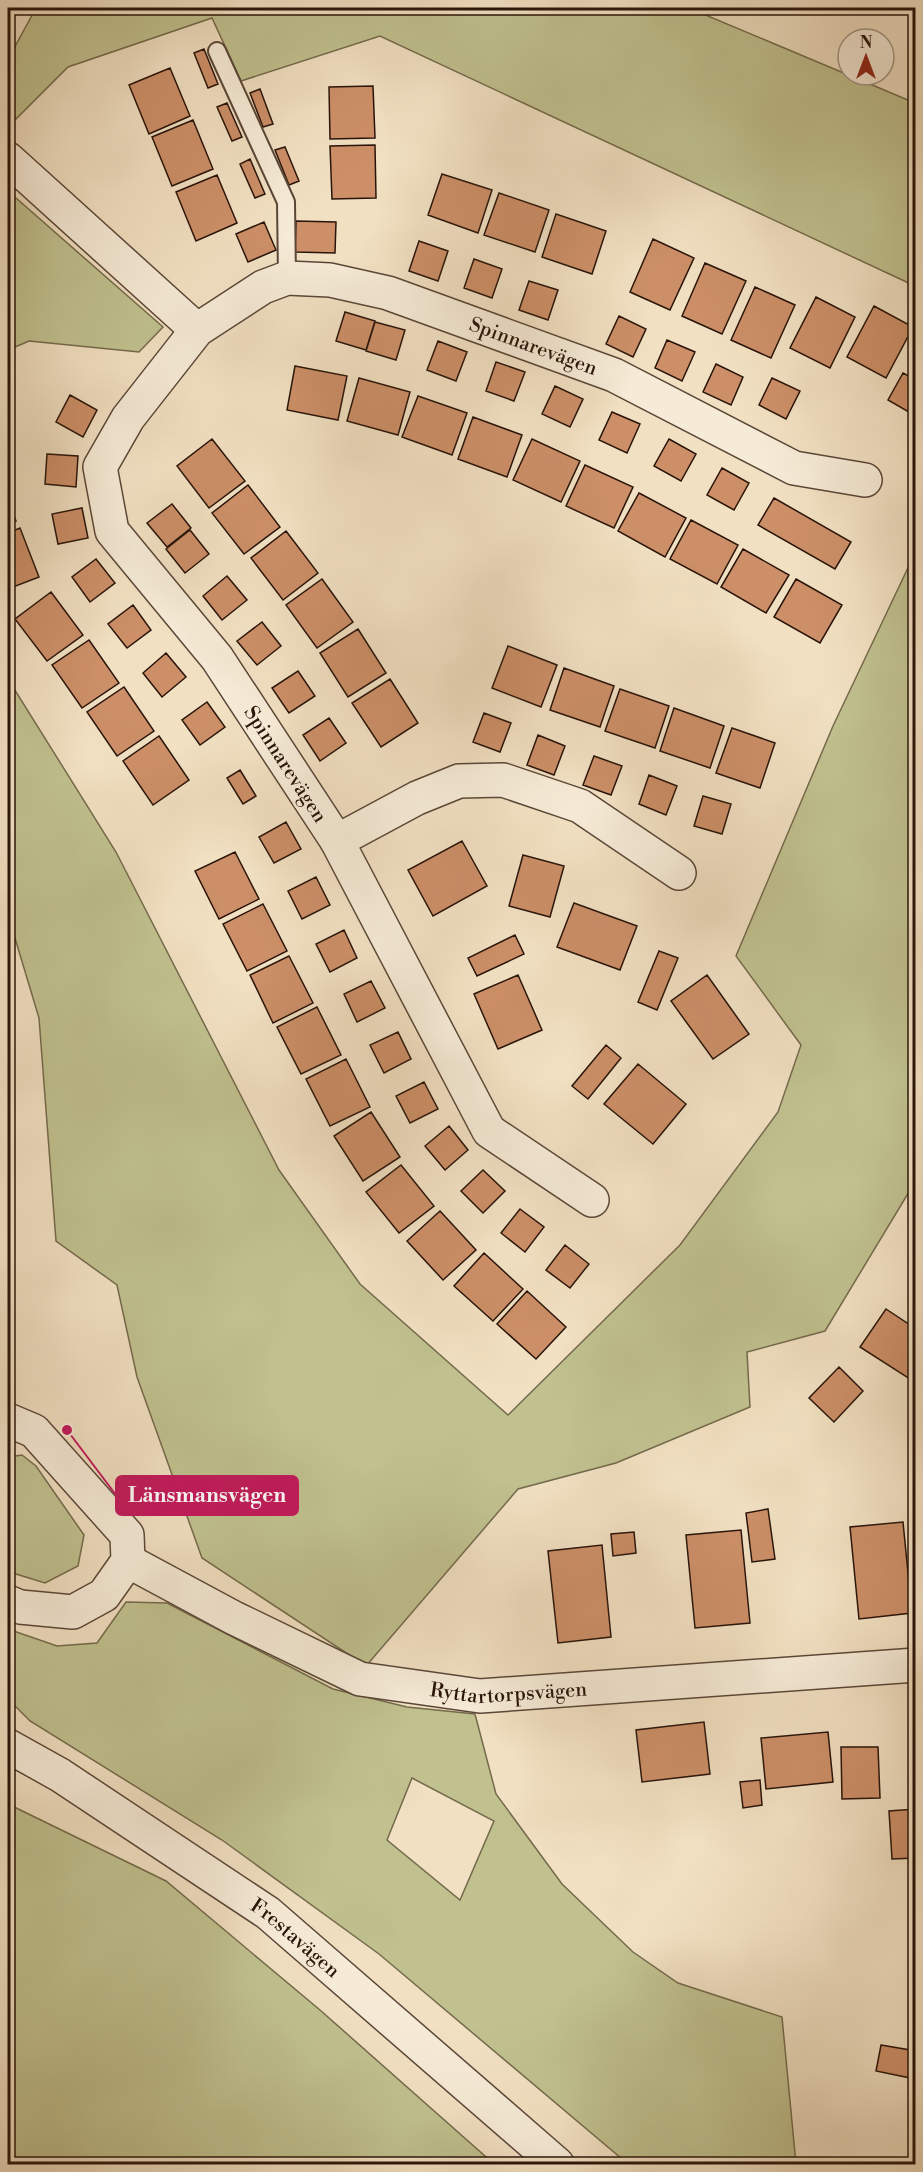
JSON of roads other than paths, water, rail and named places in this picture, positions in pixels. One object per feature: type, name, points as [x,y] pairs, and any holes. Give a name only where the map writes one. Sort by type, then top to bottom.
[{"type":"street","points":[[8,159],[196,330]]},
{"type":"street","name":"Spinnarevägen","points":[[592,1200],[489,1131],[337,841],[218,658],[112,531],[100,467],[128,418],[196,330],[263,287],[287,278],[330,280],[388,293],[614,375],[794,468],[865,480]]},
{"type":"street","name":"Spinnarevägen","points":[[337,841],[417,798],[459,781],[503,780],[580,806],[679,873]]},
{"type":"street","points":[[8,1420],[34,1431],[127,1535],[128,1561],[104,1595],[73,1611],[20,1607],[8,1602]]},
{"type":"street","name":"Ryttartorpsvägen","points":[[128,1561],[234,1618],[360,1679],[480,1696],[915,1665]]},
{"type":"street","name":"Frestavägen","points":[[8,1746],[60,1775],[268,1913],[557,2164]]},
{"type":"lane","points":[[216,51],[286,202],[287,278]]},
{"type":"place","name":"Länsmansvägen","points":[[67,1430]]}]
